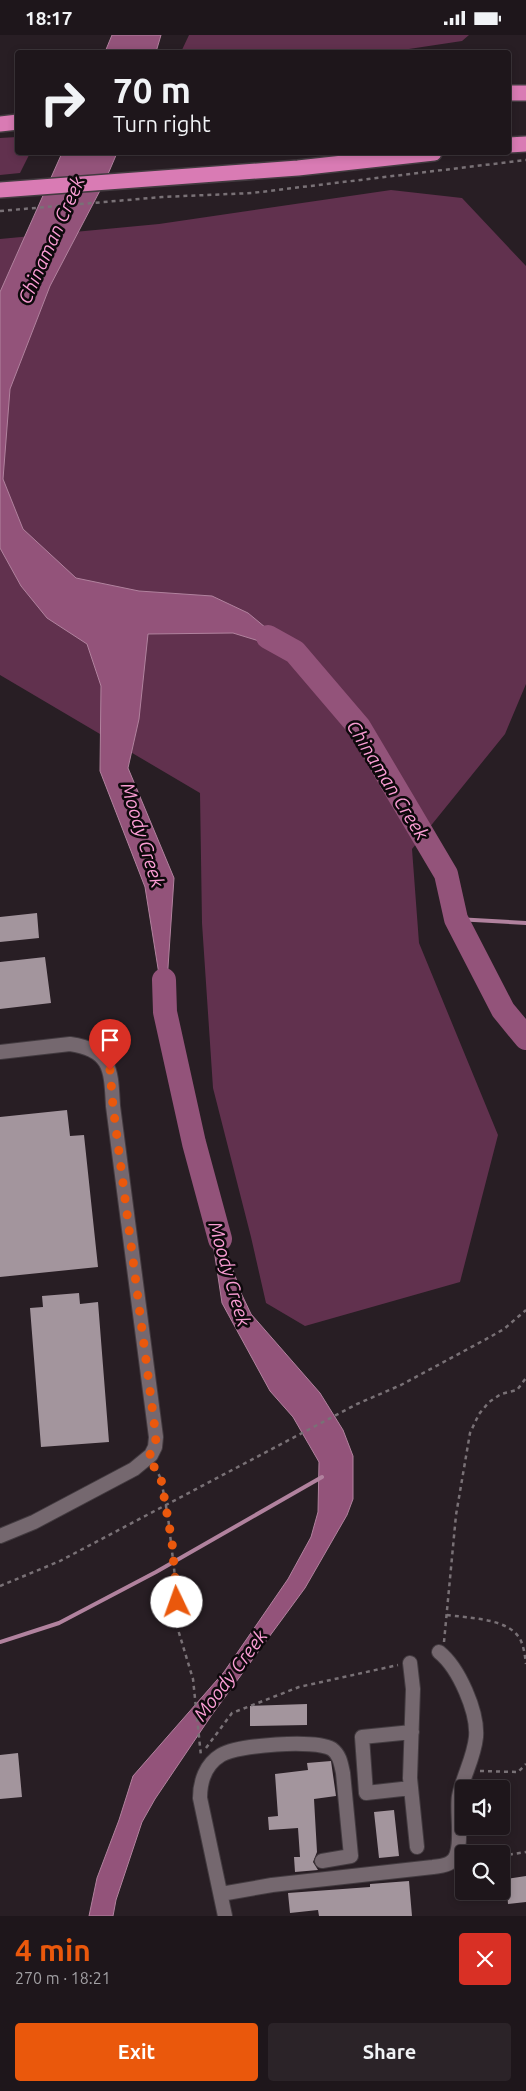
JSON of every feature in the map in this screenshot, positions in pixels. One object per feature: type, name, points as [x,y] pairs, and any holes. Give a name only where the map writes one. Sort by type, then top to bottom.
[{"type":"highway","points":[[511,93],[526,93]]},
{"type":"highway","points":[[0,124],[15,123]]},
{"type":"highway","points":[[511,145],[526,144]]},
{"type":"highway","points":[[0,190],[298,168],[416,155]]},
{"type":"street","points":[[0,1052],[70,1044],[80,1045],[92,1050],[107,1064],[111,1076],[113,1106],[156,1437],[155,1447],[149,1457],[127,1473],[34,1521],[0,1536]]},
{"type":"street","points":[[222,1894],[264,1886],[448,1864],[457,1856],[459,1798],[476,1737],[474,1719],[456,1671],[452,1664],[439,1653]]},
{"type":"street","points":[[410,1663],[413,1689],[411,1788],[417,1847]]},
{"type":"street","points":[[411,1788],[366,1793],[362,1737],[412,1731]]},
{"type":"street","points":[[225,1916],[222,1894],[200,1798],[200,1788],[205,1773],[214,1760],[222,1754],[246,1748],[296,1743],[330,1748],[338,1756],[343,1773],[352,1856],[322,1861]]},
{"type":"path","points":[[0,211],[162,197],[252,193],[526,160]]},
{"type":"path","points":[[0,1586],[60,1561],[357,1404],[401,1385],[504,1329],[526,1310]]},
{"type":"path","points":[[439,1653],[443,1645],[456,1515],[470,1433],[479,1414],[489,1402],[500,1394],[517,1390],[526,1378]]},
{"type":"path","points":[[149,1457],[158,1473],[166,1505],[175,1571],[176,1623],[192,1679],[199,1742],[205,1773]]},
{"type":"path","points":[[447,1615],[495,1622],[513,1631],[520,1639],[526,1664]]},
{"type":"path","points":[[520,1639],[526,1637]]},
{"type":"path","points":[[202,1756],[232,1713],[299,1687],[410,1663]]},
{"type":"path","points":[[468,1770],[518,1772],[526,1764]]},
{"type":"path","points":[[510,1855],[526,1853]]},
{"type":"shaded area","points":[[189,35],[469,35],[462,41],[402,50],[182,50]]},
{"type":"shaded area","points":[[15,137],[15,155],[29,155],[20,173],[0,175],[0,138]]},
{"type":"shaded area","points":[[391,190],[462,198],[526,266],[526,684],[505,734],[412,849],[419,943],[498,1135],[460,1282],[305,1326],[266,1303],[213,1088],[202,923],[200,793],[0,675],[0,239],[159,224]]},
{"type":"water","points":[[112,35],[161,35],[157,50],[106,50]]},
{"type":"water","points":[[61,155],[116,155],[105,181],[50,286],[10,389],[3,479],[23,529],[76,578],[139,591],[212,596],[248,613],[295,652],[233,633],[148,634],[139,719],[128,768],[174,878],[165,1012],[145,887],[100,771],[101,686],[87,644],[47,618],[21,586],[0,548],[0,292]]},
{"type":"water","points":[[212,1209],[241,1293],[251,1314],[320,1393],[343,1430],[353,1456],[353,1499],[347,1515],[305,1588],[211,1716],[155,1799],[142,1822],[116,1900],[113,1916],[89,1916],[97,1878],[133,1776],[224,1672],[288,1579],[311,1537],[318,1512],[319,1462],[293,1417],[270,1391],[222,1303],[210,1223]]},
{"type":"building","points":[[37,913],[39,938],[0,942],[0,917]]},
{"type":"building","points":[[45,957],[51,1003],[0,1009],[0,962]]},
{"type":"building","points":[[67,1110],[70,1136],[84,1135],[98,1267],[0,1277],[0,1117]]},
{"type":"building","points":[[79,1293],[80,1304],[98,1302],[109,1442],[41,1447],[30,1308],[43,1307],[42,1296]]},
{"type":"building","points":[[307,1704],[307,1725],[250,1726],[250,1706]]},
{"type":"building","points":[[18,1753],[22,1797],[0,1799],[0,1755]]},
{"type":"building","points":[[331,1761],[336,1796],[314,1799],[317,1852],[313,1862],[318,1870],[295,1872],[294,1857],[300,1857],[298,1828],[269,1830],[268,1817],[278,1816],[275,1774],[308,1770],[307,1763]]},
{"type":"building","points":[[394,1810],[399,1856],[379,1858],[374,1812]]},
{"type":"building","points":[[526,1876],[526,1902],[508,1904],[508,1900],[510,1900],[510,1878]]},
{"type":"building","points":[[409,1881],[412,1916],[319,1916],[318,1910],[290,1913],[288,1893],[370,1887],[370,1884]]},
{"type":"waterway","name":"Chinaman Creek","points":[[268,637],[295,652],[359,727],[446,874],[456,919],[503,1010],[526,1038]]},
{"type":"waterway","points":[[456,919],[526,923]]},
{"type":"waterway","name":"Moody Creek","points":[[164,980],[165,1012],[194,1143],[220,1239]]},
{"type":"waterway","points":[[0,1642],[59,1623],[156,1572],[322,1477]]},
{"type":"route","points":[[110,1070],[113,1106],[156,1437],[155,1447],[147,1459],[156,1469],[161,1479],[172,1542],[177,1602]]}]
